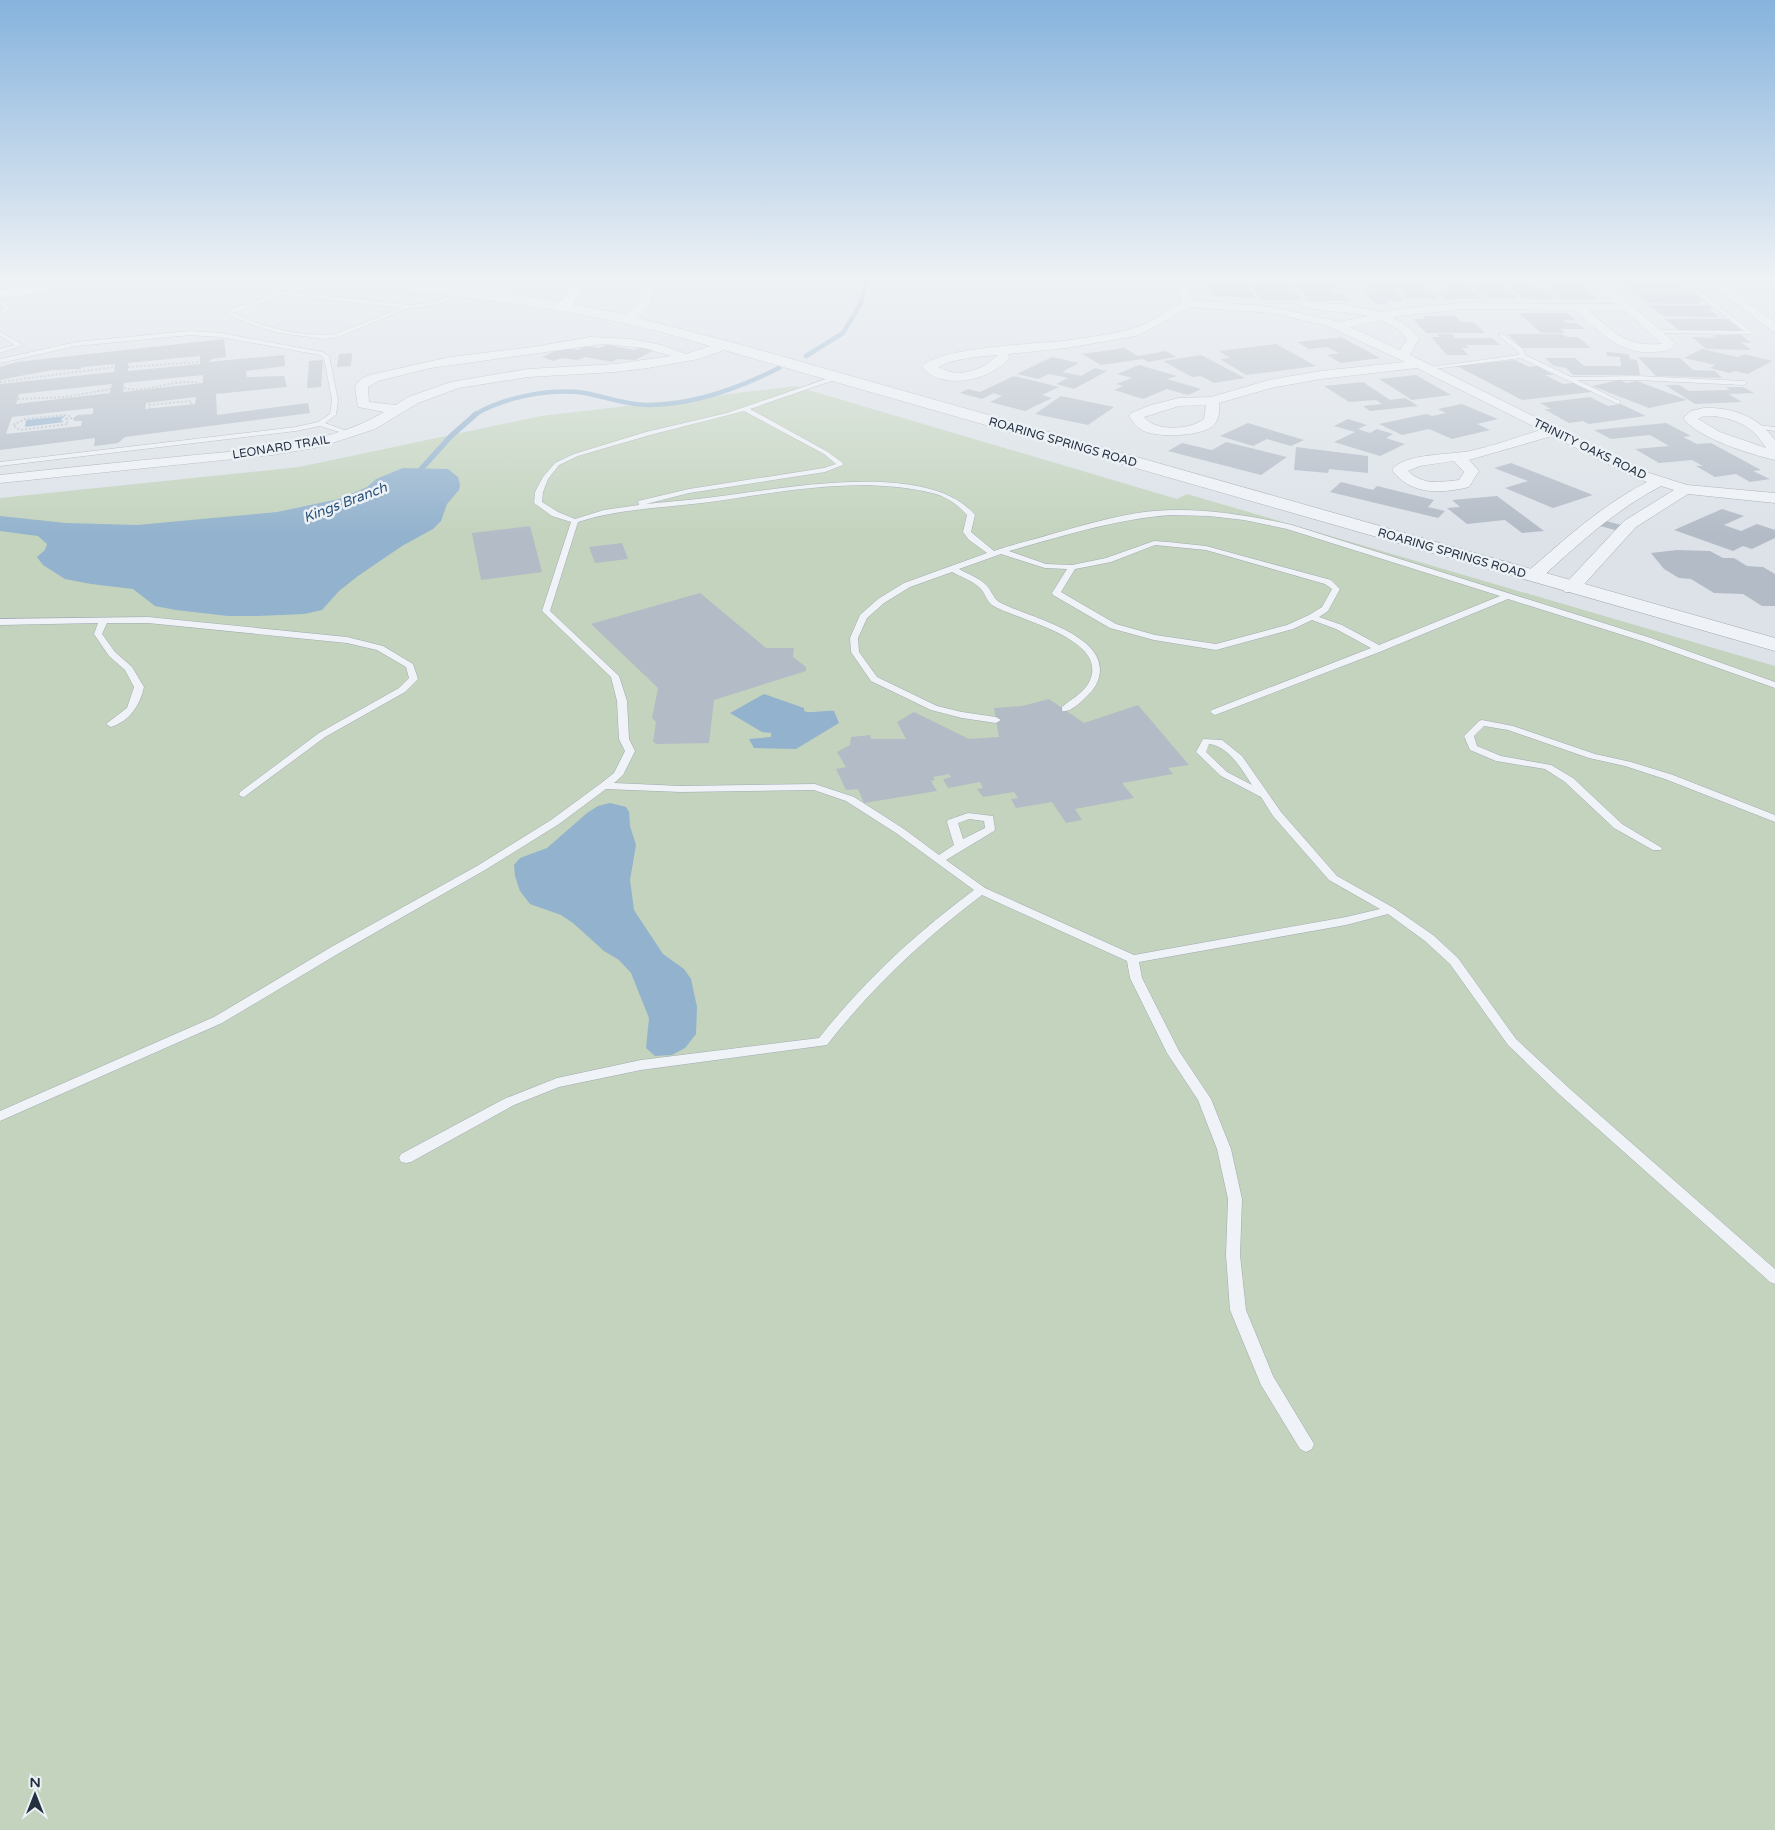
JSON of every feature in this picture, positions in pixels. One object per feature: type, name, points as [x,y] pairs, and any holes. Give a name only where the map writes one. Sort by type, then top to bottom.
[{"type":"street","points":[[398,409],[363,404],[361,386],[374,378],[421,365]]},
{"type":"street","name":"LEONARD TRAIL","points":[[0,479],[272,451],[352,434],[431,392],[474,382],[528,373],[632,365]]},
{"type":"street","name":"ROARING SPRINGS ROAD","points":[[797,365],[1775,645]]},
{"type":"street","points":[[931,365],[928,367],[939,374],[963,378],[982,374],[997,365]]},
{"type":"street","points":[[1212,401],[1213,415],[1207,424],[1188,430],[1162,430],[1145,426],[1136,416],[1179,402],[1212,401],[1269,384],[1321,375],[1422,366]]},
{"type":"street","name":"TRINITY OAKS ROAD","points":[[1422,366],[1658,482],[1685,489],[1775,498]]},
{"type":"street","points":[[1698,413],[1724,413],[1745,419],[1757,427],[1774,450],[1711,432],[1692,422],[1690,418],[1698,413]]},
{"type":"street","points":[[1458,457],[1554,431]]},
{"type":"street","points":[[1533,576],[1603,514],[1642,489],[1658,482]]},
{"type":"street","points":[[1571,588],[1630,524],[1685,489]]},
{"type":"lane","points":[[0,464],[286,430],[320,424],[333,415],[335,400],[329,365]]},
{"type":"lane","points":[[1422,366],[1428,365]]},
{"type":"lane","points":[[1543,365],[1618,402]]},
{"type":"lane","points":[[838,377],[745,409],[576,455],[557,464],[545,478],[539,492],[538,503],[554,514],[575,521],[591,515],[628,510],[850,485],[911,488],[950,497],[962,504],[971,515],[967,532],[972,538],[997,553],[1045,566],[1072,567],[1108,560],[1154,543],[1206,548],[1328,582],[1336,589],[1325,609],[1312,617],[1290,626],[1216,648],[1154,637],[1113,626],[1056,593],[1072,567]]},
{"type":"lane","points":[[1570,378],[1637,378],[1744,382]]},
{"type":"lane","points":[[628,510],[646,500],[654,498],[824,470],[841,464],[826,453],[745,409]]},
{"type":"lane","points":[[320,424],[352,434]]},
{"type":"lane","points":[[1757,427],[1775,428]]},
{"type":"lane","points":[[996,720],[934,708],[874,678],[855,652],[854,638],[864,617],[881,601],[907,585],[997,553],[1100,523],[1171,513],[1209,514],[1244,518],[1289,527],[1648,640],[1775,685]]},
{"type":"lane","points":[[0,1116],[218,1020],[336,949],[481,868],[555,822],[618,775],[630,751],[624,739],[622,701],[615,676],[546,611],[575,521]]},
{"type":"lane","points":[[953,569],[983,586],[994,603],[1052,626],[1073,638],[1090,652],[1096,668],[1094,682],[1065,709]]},
{"type":"lane","points":[[1215,712],[1379,649],[1508,596]]},
{"type":"lane","points":[[1312,617],[1339,627],[1379,649]]},
{"type":"lane","points":[[104,620],[98,634],[101,641],[129,669],[139,688],[136,702],[128,714],[111,724]]},
{"type":"lane","points":[[0,622],[148,620],[347,640],[380,648],[410,666],[414,679],[402,690],[322,735],[244,794]]},
{"type":"lane","points":[[1657,848],[1618,826],[1595,803],[1548,767],[1499,759],[1473,748],[1469,736],[1482,723],[1510,728],[1592,756],[1628,764],[1670,777],[1775,819]]},
{"type":"lane","points":[[1264,795],[1224,774],[1201,752],[1206,742],[1219,742],[1239,758],[1264,795],[1301,843],[1333,878],[1390,910],[1429,938],[1454,961],[1512,1042],[1775,1278]]},
{"type":"lane","points":[[604,786],[681,789],[815,787],[850,799],[940,859],[981,890],[1133,959],[1346,921],[1390,910]]},
{"type":"lane","points":[[940,859],[960,846]]},
{"type":"lane","points":[[406,1158],[509,1102],[557,1084],[641,1065],[823,1042],[841,1018],[880,974],[948,914],[981,890]]},
{"type":"lane","points":[[1133,959],[1136,978],[1173,1053],[1204,1099],[1224,1149],[1235,1199],[1233,1255],[1238,1310],[1267,1380],[1306,1444]]},
{"type":"path","points":[[128,367],[163,365]]},
{"type":"path","points":[[0,382],[60,374],[94,372],[114,368]]},
{"type":"path","points":[[124,388],[132,390],[180,380],[200,383]]},
{"type":"path","points":[[18,399],[89,395],[111,389]]},
{"type":"path","points":[[150,409],[150,405],[191,401],[191,404]]},
{"type":"path","points":[[69,416],[66,419],[68,424],[20,430],[13,425],[25,419],[69,416]]},
{"type":"path","points":[[66,419],[73,418]]},
{"type":"green space","points":[[795,386],[1177,499],[1187,494],[1775,666],[1775,1830],[0,1830],[0,498],[299,467],[541,416]]},
{"type":"water","points":[[65,416],[61,420],[64,422],[25,427],[26,420]]},
{"type":"water","points":[[403,468],[448,469],[458,477],[459,490],[447,504],[441,521],[433,529],[402,546],[358,576],[339,591],[322,610],[304,614],[228,616],[155,606],[133,589],[65,579],[43,565],[37,557],[45,550],[47,544],[38,536],[0,531],[0,516],[66,523],[137,525],[277,512],[339,499],[367,487],[376,479]]},
{"type":"water","points":[[764,694],[804,708],[804,711],[807,712],[834,711],[839,723],[796,749],[754,748],[749,739],[771,737],[771,733],[762,732],[730,713]]},
{"type":"water","points":[[610,803],[626,807],[629,812],[630,826],[636,845],[630,880],[634,910],[663,954],[684,969],[691,979],[697,1007],[696,1034],[685,1048],[672,1055],[655,1056],[646,1048],[649,1018],[631,973],[619,960],[604,951],[573,923],[561,915],[530,904],[520,891],[515,876],[514,865],[520,858],[547,848],[587,813],[598,806]]},
{"type":"building","points":[[5,365],[101,365],[80,369],[52,370],[0,380],[0,367]]},
{"type":"building","points":[[115,365],[128,365],[128,371],[186,365],[285,365],[246,371],[247,377],[284,376],[287,387],[216,394],[217,415],[308,403],[310,413],[125,437],[118,443],[103,445],[94,446],[95,438],[0,450],[0,384],[114,372]],"holes":[[[203,375],[203,383],[123,392],[124,383]],[[112,384],[110,393],[16,404],[19,394]],[[196,397],[195,404],[145,409],[146,403]],[[93,408],[93,414],[78,415],[73,418],[74,421],[82,421],[81,426],[6,434],[12,417]]]},
{"type":"building","points":[[309,365],[323,365],[321,387],[307,388]]},
{"type":"building","points":[[1035,365],[1074,365],[1062,372],[1081,376],[1095,368],[1107,371],[1074,389],[1056,384],[1068,378],[1049,374],[1038,379],[1017,374]]},
{"type":"building","points":[[1140,365],[1177,376],[1167,379],[1201,389],[1188,395],[1167,389],[1143,399],[1114,390],[1123,386],[1116,384],[1132,378],[1117,374]]},
{"type":"building","points":[[1171,365],[1221,365],[1245,378],[1214,383],[1201,376],[1192,377]]},
{"type":"building","points":[[1230,365],[1316,366],[1246,375]]},
{"type":"building","points":[[1553,365],[1584,366],[1638,365],[1640,375],[1573,375],[1566,368]]},
{"type":"building","points":[[1646,365],[1688,365],[1693,370],[1715,371],[1722,378],[1656,376]]},
{"type":"building","points":[[1714,365],[1764,365],[1748,374],[1735,371],[1730,373],[1710,368]]},
{"type":"building","points":[[1457,366],[1537,366],[1554,375],[1545,375],[1563,384],[1574,383],[1592,392],[1522,400]]},
{"type":"building","points":[[1416,375],[1451,395],[1412,400],[1379,379]]},
{"type":"building","points":[[1014,376],[1059,387],[1042,395],[1052,398],[1025,411],[990,402],[1002,396],[994,393],[982,399],[960,393],[968,389],[980,392]]},
{"type":"building","points":[[1620,380],[1626,383],[1637,381],[1687,400],[1649,408],[1592,386]]},
{"type":"building","points":[[1363,382],[1390,400],[1405,398],[1418,406],[1370,411],[1363,406],[1382,404],[1376,400],[1349,402],[1324,386]]},
{"type":"building","points":[[1665,385],[1679,385],[1689,391],[1730,390],[1726,387],[1743,387],[1754,393],[1729,394],[1742,402],[1695,404]]},
{"type":"building","points":[[1061,396],[1114,407],[1088,425],[1035,414]]},
{"type":"building","points":[[1590,397],[1608,406],[1621,404],[1646,416],[1589,424],[1583,421],[1569,423],[1544,409],[1551,409],[1540,403]]},
{"type":"building","points":[[1462,404],[1498,419],[1477,424],[1490,430],[1452,439],[1429,429],[1402,435],[1379,424],[1426,414],[1432,416],[1446,413],[1438,409]]},
{"type":"building","points":[[1348,419],[1367,425],[1358,429],[1370,433],[1377,429],[1393,434],[1386,438],[1405,444],[1380,456],[1334,442],[1355,432],[1334,426]]},
{"type":"building","points":[[1248,423],[1304,440],[1291,446],[1267,439],[1253,446],[1220,436]]},
{"type":"building","points":[[1666,423],[1691,436],[1683,437],[1697,444],[1711,443],[1761,470],[1753,471],[1770,479],[1750,482],[1736,474],[1715,477],[1696,466],[1703,466],[1692,460],[1659,463],[1635,449],[1669,446],[1650,435],[1611,439],[1594,430]]},
{"type":"building","points":[[1226,442],[1287,457],[1261,475],[1168,451],[1182,443],[1212,450]]},
{"type":"building","points":[[1296,447],[1368,456],[1368,473],[1329,469],[1328,473],[1294,470]]},
{"type":"building","points":[[1511,463],[1593,495],[1553,508],[1505,488],[1528,481],[1494,468]]},
{"type":"building","points":[[1341,482],[1373,490],[1377,486],[1434,500],[1428,507],[1445,511],[1438,518],[1330,492]]},
{"type":"building","points":[[1497,496],[1544,531],[1522,533],[1505,520],[1467,524],[1447,508],[1460,507],[1452,500]]},
{"type":"building","points":[[1722,509],[1744,516],[1724,525],[1741,531],[1757,524],[1775,530],[1775,538],[1752,549],[1743,546],[1733,551],[1674,530]]},
{"type":"building","points":[[1606,521],[1621,525],[1615,530],[1600,526]]},
{"type":"building","points":[[530,526],[542,572],[481,580],[472,533]]},
{"type":"building","points":[[622,543],[628,559],[595,563],[589,547]]},
{"type":"building","points":[[1677,550],[1710,551],[1723,558],[1734,558],[1747,566],[1763,567],[1775,574],[1775,606],[1762,606],[1743,594],[1714,593],[1691,579],[1679,578],[1664,569],[1651,553]]},
{"type":"building","points":[[700,593],[766,648],[794,648],[793,657],[806,667],[806,671],[714,700],[709,743],[656,744],[653,741],[656,722],[652,718],[658,688],[591,624]]},
{"type":"building","points":[[1049,699],[1084,723],[1138,705],[1189,765],[1168,768],[1173,774],[1122,783],[1134,798],[1075,809],[1082,820],[1066,823],[1052,802],[1016,808],[1011,799],[1018,798],[1014,792],[983,797],[977,789],[983,788],[980,782],[948,788],[943,779],[951,777],[949,774],[933,777],[935,780],[931,781],[937,791],[864,803],[858,789],[846,790],[836,769],[846,767],[837,752],[850,745],[851,737],[870,735],[871,739],[906,739],[897,722],[914,712],[969,739],[999,737],[994,708],[1022,706]]},
{"type":"waterway","name":"Kings Branch","points":[[476,414],[499,403],[513,399],[528,395],[557,392],[585,393],[640,405],[682,402],[715,394],[779,368]]},
{"type":"waterway","name":"Kings Branch","points":[[414,477],[451,436],[476,414]]}]
